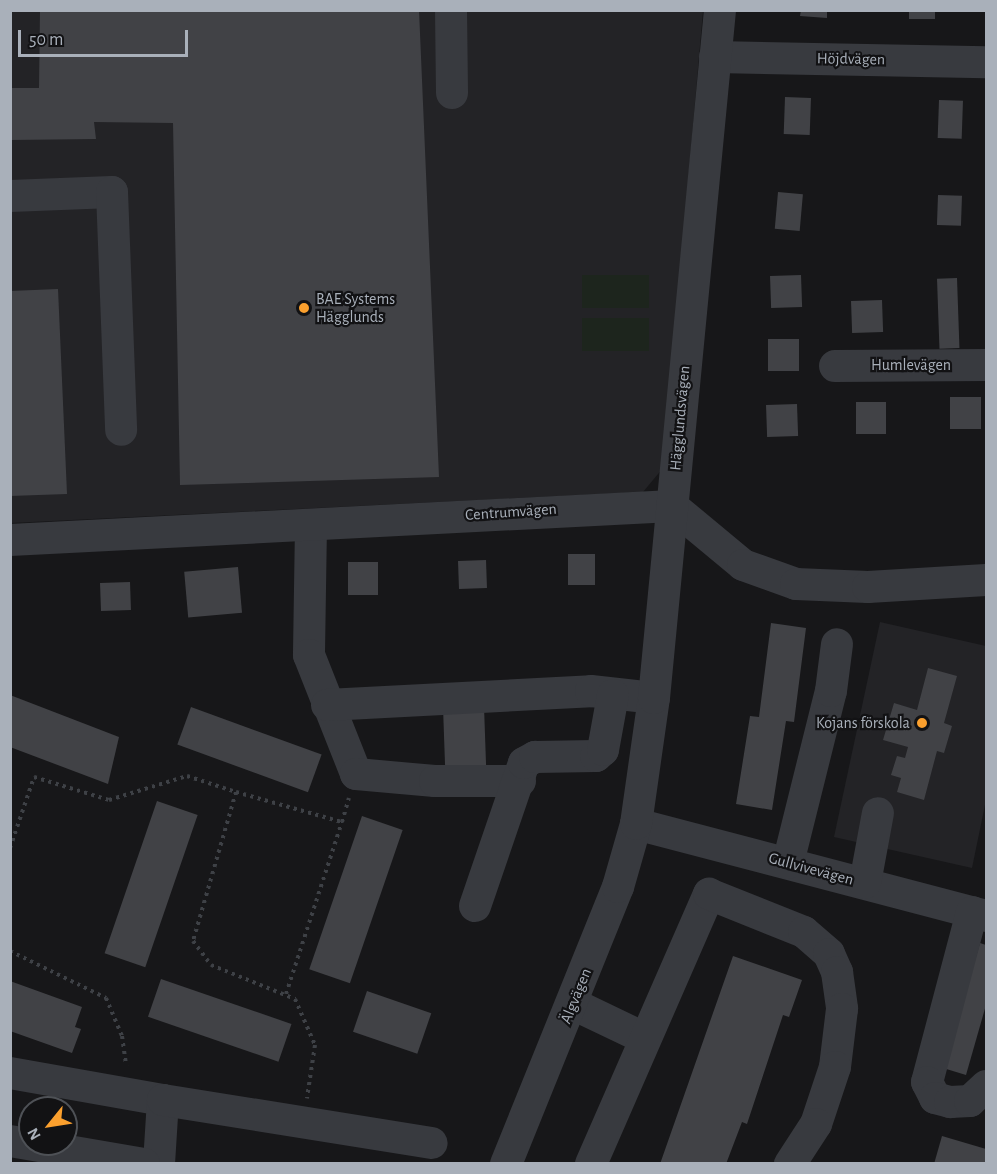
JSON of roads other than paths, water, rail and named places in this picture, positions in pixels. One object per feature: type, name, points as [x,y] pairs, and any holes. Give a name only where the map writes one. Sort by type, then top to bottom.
[{"type":"street","points":[[451,10],[452,93]]},
{"type":"street","name":"Hägglundsvägen","points":[[636,824],[654,698],[720,10]]},
{"type":"street","name":"Höjdvägen","points":[[715,57],[987,62]]},
{"type":"street","points":[[10,196],[112,192],[122,430]]},
{"type":"street","name":"Humlevägen","points":[[835,366],[987,365]]},
{"type":"street","points":[[672,506],[743,566],[796,584],[868,587],[987,580]]},
{"type":"street","name":"Centrumvägen","points":[[10,540],[672,506]]},
{"type":"street","points":[[311,525],[309,655],[356,774],[435,781],[520,781]]},
{"type":"street","points":[[788,863],[831,691],[837,644]]},
{"type":"street","points":[[327,705],[465,694],[591,691],[654,698]]},
{"type":"street","points":[[475,906],[520,781],[524,763],[535,757],[596,756],[603,750],[612,695]]},
{"type":"street","points":[[865,884],[878,813]]},
{"type":"street","name":"Gullvivevägen","points":[[636,824],[979,914]]},
{"type":"street","name":"Älgvägen","points":[[506,1164],[573,1004],[618,887],[636,824]]},
{"type":"street","points":[[591,1164],[644,1038],[709,894],[721,846]]},
{"type":"street","points":[[709,894],[804,932],[829,954],[837,972],[842,1009],[835,1066],[816,1124],[790,1164]]},
{"type":"street","points":[[979,914],[927,1082],[935,1098],[950,1102],[970,1101],[987,1086]]},
{"type":"street","points":[[573,1004],[644,1038]]},
{"type":"street","points":[[10,1073],[432,1143]]},
{"type":"street","points":[[159,1164],[164,1100]]},
{"type":"street","points":[[10,1141],[144,1164]]},
{"type":"place","name":"BAE Systems Hägglunds","points":[[304,308]]},
{"type":"place","name":"Kojans förskola","points":[[922,723]]}]
